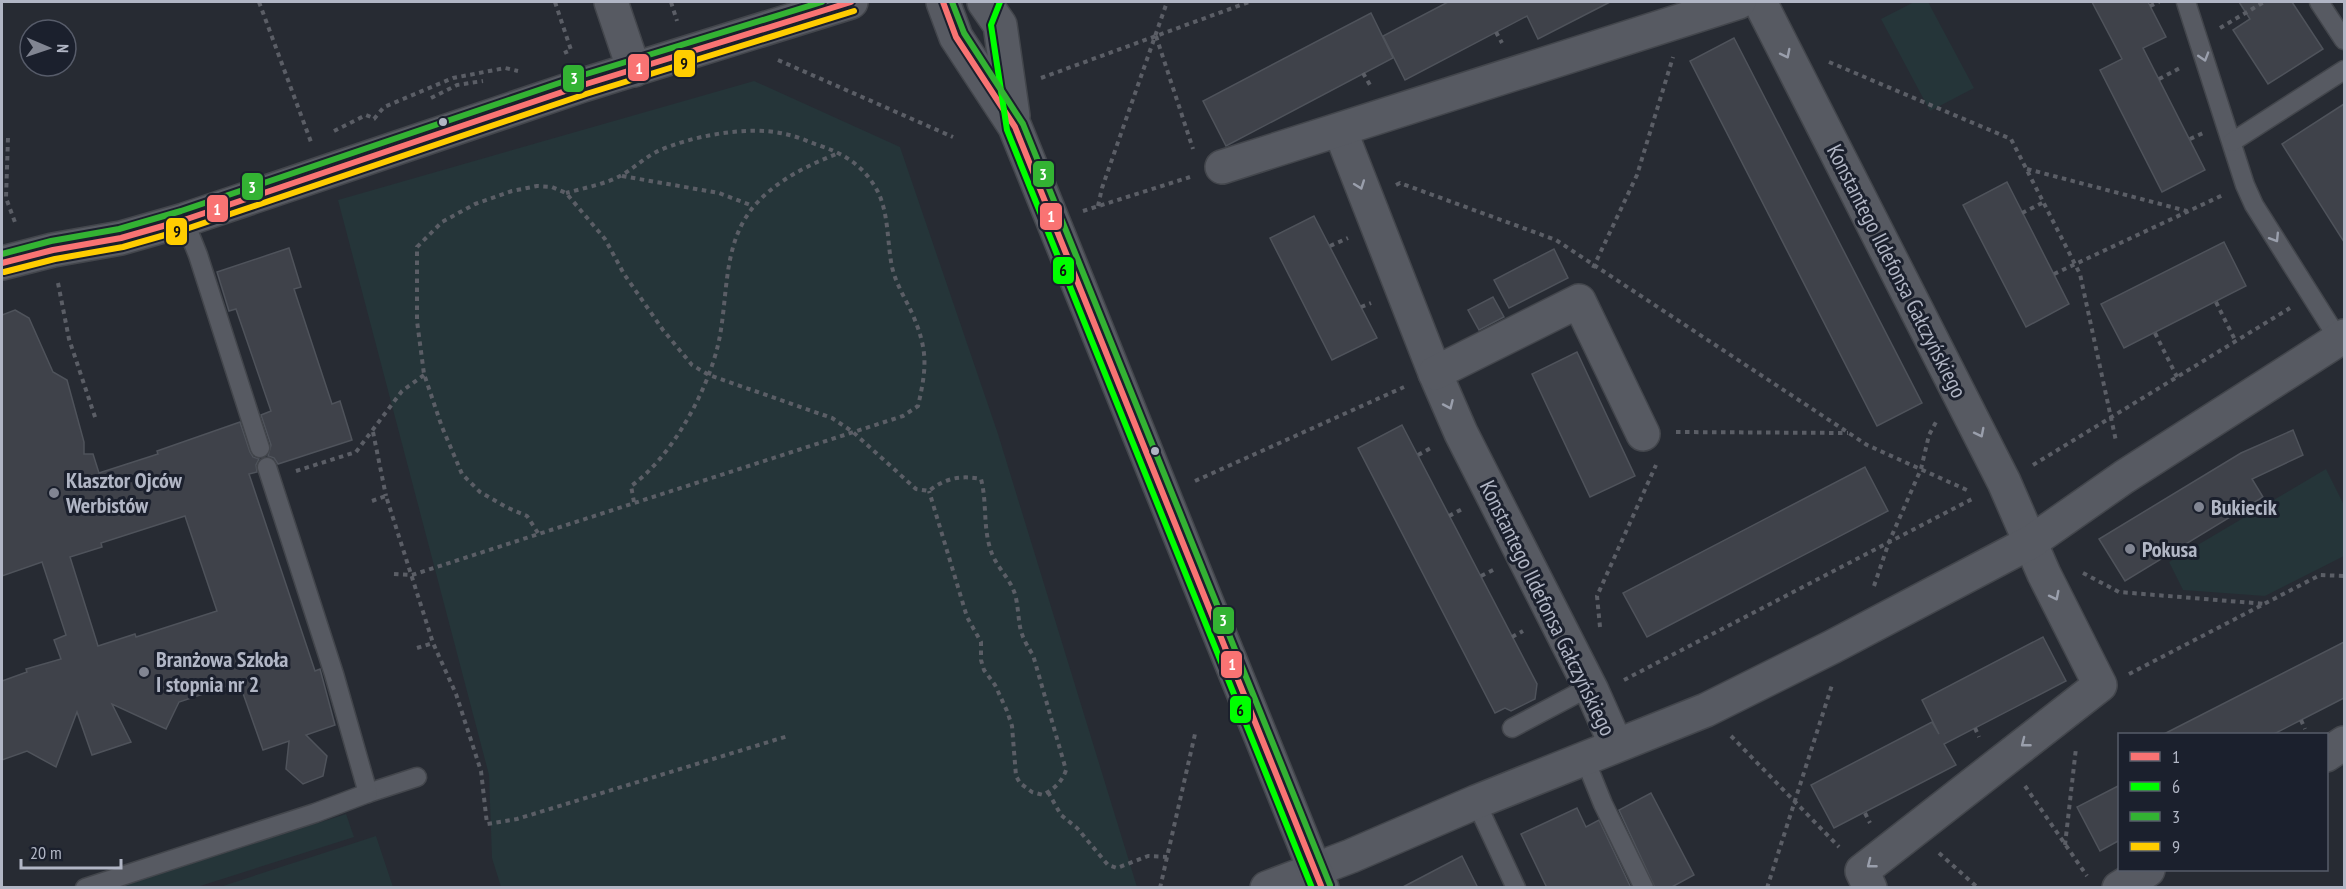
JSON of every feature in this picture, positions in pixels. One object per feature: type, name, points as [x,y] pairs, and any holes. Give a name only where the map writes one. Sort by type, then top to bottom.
[{"type":"street","points":[[611,2],[634,70]]},
{"type":"street","points":[[2,263],[53,250],[121,238],[184,220],[634,70],[851,2]]},
{"type":"street","points":[[943,2],[956,37],[1015,127],[1319,878]]},
{"type":"street","name":"Konstantego Ildefonsa Gałczyńskiego","points":[[1760,2],[2004,482],[2031,542]]},
{"type":"street","points":[[1212,170],[1685,19],[1724,4]]},
{"type":"street","points":[[998,9],[1015,127]]},
{"type":"street","name":"Konstantego Ildefonsa Gałczyńskiego","points":[[1340,130],[1435,373],[1491,494],[1592,691],[1616,745]]},
{"type":"street","points":[[1435,373],[1580,301],[1643,435]]},
{"type":"street","name":"Konstantego Ildefonsa Gałczyńskiego","points":[[1267,888],[1319,878],[1476,802],[1706,710],[1832,647],[2031,542],[2124,477],[2342,338]]},
{"type":"street","points":[[1866,879],[1913,830],[2090,692],[2031,542]]},
{"type":"street","points":[[2328,754],[2344,743]]},
{"type":"street","points":[[2105,886],[2145,871]]},
{"type":"lane","points":[[2186,2],[2245,185],[2254,205],[2311,296],[2342,338]]},
{"type":"lane","points":[[2319,2],[2344,40]]},
{"type":"lane","points":[[2232,142],[2344,70]]},
{"type":"lane","points":[[184,220],[198,255],[260,448]]},
{"type":"lane","points":[[268,473],[334,674],[368,793]]},
{"type":"lane","points":[[1512,728],[1580,692],[1592,691]]},
{"type":"lane","points":[[1584,758],[1603,804],[1644,888]]},
{"type":"lane","points":[[85,888],[417,777]]},
{"type":"lane","points":[[1476,802],[1516,888]]},
{"type":"path","points":[[259,2],[314,151]]},
{"type":"path","points":[[555,2],[571,50]]},
{"type":"path","points":[[670,2],[677,22]]},
{"type":"path","points":[[1098,206],[1102,188],[1167,2]]},
{"type":"path","points":[[1040,78],[1249,2]]},
{"type":"path","points":[[2150,6],[2159,2]]},
{"type":"path","points":[[2199,41],[2264,2]]},
{"type":"path","points":[[1580,301],[1576,287],[1594,266],[1636,175],[1685,19]]},
{"type":"path","points":[[1054,220],[1212,170],[1156,36]]},
{"type":"path","points":[[730,39],[953,137]]},
{"type":"path","points":[[1785,50],[1803,50],[2011,139],[2080,273],[2124,477]]},
{"type":"path","points":[[394,574],[412,574],[903,416],[918,406],[926,372],[924,348],[912,315],[895,280],[889,254],[884,208],[877,190],[861,167],[840,152],[784,133],[745,131],[704,136],[658,152],[640,161],[622,176],[566,194]]},
{"type":"path","points":[[8,138],[6,198],[16,227]]},
{"type":"path","points":[[634,502],[631,486],[648,474],[676,439],[709,375],[718,344],[728,266],[739,230],[753,206],[775,185],[815,162],[840,152]]},
{"type":"path","points":[[2027,169],[2188,211]]},
{"type":"path","points":[[622,176],[719,193],[753,206]]},
{"type":"path","points":[[1365,198],[1400,183],[1556,240],[1867,445],[1979,496],[1606,689],[1592,691]]},
{"type":"path","points":[[2054,274],[2245,185]]},
{"type":"path","points":[[538,533],[527,516],[480,492],[462,474],[442,427],[424,374],[417,321],[416,281],[417,247],[442,222],[475,204],[512,190],[537,186],[552,187],[566,194],[605,239],[624,274],[663,330],[692,365],[709,375],[832,418],[853,432],[916,489],[929,491],[941,482],[964,476],[981,479],[986,496],[986,532],[990,550],[1016,597],[1018,626],[1023,640],[1033,655],[1066,770],[1064,777],[1053,790],[1043,795],[1032,792],[1020,783],[1016,776],[1012,726],[995,685],[984,670],[981,660],[981,642],[967,617],[929,491]]},
{"type":"path","points":[[2022,213],[2044,202]]},
{"type":"path","points":[[53,250],[69,339],[96,420]]},
{"type":"path","points":[[2004,482],[2311,296]]},
{"type":"path","points":[[2216,302],[2236,342]]},
{"type":"path","points":[[2155,333],[2177,377]]},
{"type":"path","points":[[1195,481],[1435,373]]},
{"type":"path","points":[[268,473],[356,453],[402,391],[424,374]]},
{"type":"path","points":[[1877,623],[1869,602],[1889,542],[1921,469],[1929,435],[1955,385]]},
{"type":"path","points":[[373,431],[386,496],[433,643],[456,694],[482,771],[488,824],[517,819],[788,736]]},
{"type":"path","points":[[1600,631],[1597,596],[1657,463],[1643,435],[1654,432],[1849,433]]},
{"type":"path","points":[[372,501],[386,496]]},
{"type":"path","points":[[2077,570],[2119,592],[2266,604]]},
{"type":"path","points":[[2065,845],[2090,692],[2320,575],[2344,576]]},
{"type":"path","points":[[417,648],[433,643]]},
{"type":"path","points":[[1767,888],[1837,670],[1832,647]]},
{"type":"path","points":[[1706,710],[1866,879]]},
{"type":"path","points":[[1160,888],[1195,734]]},
{"type":"path","points":[[2007,758],[2065,845],[2105,886]]},
{"type":"path","points":[[1048,792],[1061,815],[1077,828],[1108,865],[1117,868],[1148,856],[1167,857]]},
{"type":"path","points":[[1913,830],[1978,888]]},
{"type":"shaded area","points":[[1914,2],[1928,2],[1974,88],[1930,111],[1881,19]]},
{"type":"shaded area","points":[[754,81],[900,147],[998,434],[1137,887],[501,887],[492,858],[489,775],[338,200]]},
{"type":"shaded area","points":[[2326,469],[2344,505],[2344,556],[2265,596],[2183,590],[2169,562]]},
{"type":"shaded area","points":[[346,814],[354,837],[197,887],[119,887]]},
{"type":"shaded area","points":[[376,836],[393,887],[219,887],[223,886]]},
{"type":"building","points":[[1448,2],[1610,2],[1538,39],[1527,16],[1405,80],[1383,36]]},
{"type":"building","points":[[2092,2],[2148,2],[2166,37],[2143,48],[2205,170],[2162,192],[2100,70],[2122,59]]},
{"type":"building","points":[[2239,2],[2292,2],[2323,49],[2268,84],[2233,30],[2250,19]]},
{"type":"building","points":[[1371,13],[1393,58],[1226,146],[1203,101]]},
{"type":"building","points":[[1734,38],[1922,403],[1877,426],[1690,61]]},
{"type":"building","points":[[2344,104],[2344,242],[2282,144]]},
{"type":"building","points":[[2007,182],[2069,304],[2026,327],[1963,205]]},
{"type":"building","points":[[1314,216],[1377,338],[1332,360],[1270,238]]},
{"type":"building","points":[[2224,242],[2246,286],[2124,348],[2101,304]]},
{"type":"building","points":[[289,248],[301,287],[294,289],[332,404],[340,401],[352,440],[278,464],[274,458],[268,456],[271,445],[261,415],[271,411],[236,309],[229,311],[217,272]]},
{"type":"building","points":[[1554,249],[1568,278],[1509,308],[1494,280]]},
{"type":"building","points":[[1493,297],[1504,317],[1479,330],[1468,310]]},
{"type":"building","points":[[15,310],[29,318],[53,372],[67,380],[84,442],[84,454],[93,454],[99,473],[158,454],[157,451],[240,422],[250,452],[253,457],[259,459],[256,465],[257,472],[249,474],[315,671],[320,669],[335,725],[306,735],[327,756],[323,776],[303,784],[286,769],[289,741],[263,750],[239,682],[179,702],[166,729],[112,704],[131,742],[92,755],[77,712],[56,767],[27,751],[2,760],[2,681],[27,672],[26,669],[61,659],[54,640],[66,635],[42,562],[2,576],[2,315]],"holes":[[[185,516],[217,611],[136,637],[135,634],[98,646],[70,557],[102,547],[101,543]]]},
{"type":"building","points":[[1577,352],[1635,476],[1590,497],[1532,374]]},
{"type":"building","points":[[1402,425],[1537,684],[1535,699],[1511,711],[1505,708],[1495,713],[1358,448]]},
{"type":"building","points":[[2293,430],[2303,455],[2252,479],[2263,497],[2125,581],[2099,539],[2241,453]]},
{"type":"building","points":[[1865,467],[1888,511],[1647,637],[1623,593]]},
{"type":"building","points":[[2043,637],[2066,681],[1944,744],[1956,765],[1834,828],[1811,785],[1932,722],[1939,734],[1922,700]]},
{"type":"building","points":[[2344,642],[2344,698],[2276,733],[2166,733]]},
{"type":"building","points":[[2118,786],[2118,841],[2100,851],[2077,807]]},
{"type":"building","points":[[1651,793],[1694,875],[1670,888],[1655,888],[1619,810]]},
{"type":"building","points":[[1577,808],[1586,827],[1599,820],[1631,888],[1547,888],[1521,834]]},
{"type":"building","points":[[1462,856],[1478,888],[1401,888]]},
{"type":"transit line","name":"3","points":[[2,254],[51,241],[119,229],[181,211],[580,76],[822,2]]},
{"type":"transit line","name":"1","points":[[2,263],[53,250],[121,238],[184,220],[583,85],[851,2]]},
{"type":"transit line","name":"1","points":[[943,2],[956,37],[1015,127],[1322,888]]},
{"type":"transit line","name":"3","points":[[952,2],[964,33],[1023,124],[1330,885]]},
{"type":"transit line","name":"6","points":[[1000,2],[991,25],[1007,130],[1312,888]]},
{"type":"transit line","name":"9","points":[[4,272],[55,259],[123,247],[186,229],[586,94],[854,11]]},
{"type":"place","name":"Klasztor Ojców Werbistów","points":[[54,493]]},
{"type":"place","name":"Bukiecik","points":[[2199,507]]},
{"type":"place","name":"Pokusa","points":[[2130,549]]},
{"type":"place","name":"Branżowa Szkoła I stopnia nr 2","points":[[144,672]]}]
